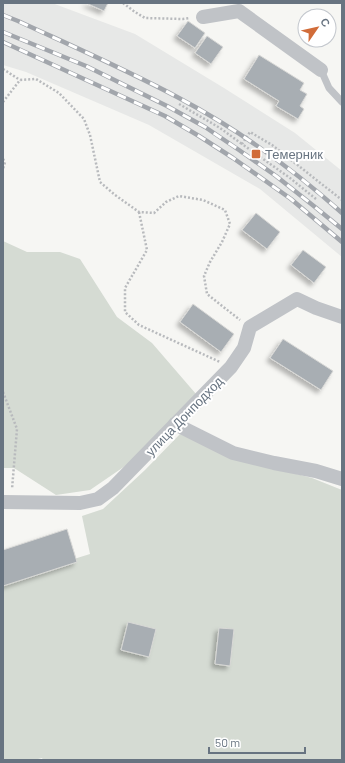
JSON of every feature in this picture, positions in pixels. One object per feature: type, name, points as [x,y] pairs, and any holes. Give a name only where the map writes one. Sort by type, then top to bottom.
[{"type":"street","points":[[203,17],[242,7],[321,70]]},
{"type":"street","points":[[250,327],[297,299],[316,308],[342,317]]},
{"type":"street","name":"улица Донподход","points":[[7,502],[80,503],[98,500],[113,488],[231,367],[244,348],[250,327]]},
{"type":"street","points":[[175,424],[233,453],[316,471],[342,479]]},
{"type":"lane","points":[[321,70],[329,88],[342,102]]},
{"type":"path","points":[[124,3],[145,18],[183,19],[203,17]]},
{"type":"path","points":[[3,69],[20,80],[36,79],[54,89],[84,119],[90,135],[100,182],[139,212],[154,213],[166,202],[180,196],[203,200],[225,210],[230,224],[204,276],[206,294],[250,327]]},
{"type":"path","points":[[3,102],[20,80]]},
{"type":"path","points":[[178,104],[220,128],[290,178],[316,199]]},
{"type":"path","points":[[242,144],[250,132],[272,146],[342,200]]},
{"type":"path","points":[[3,159],[5,162],[3,169]]},
{"type":"path","points":[[139,212],[147,250],[125,288],[125,312],[139,325],[231,367]]},
{"type":"path","points":[[3,392],[17,429],[7,502]]},
{"type":"shaded area","points":[[3,3],[52,3],[135,34],[295,133],[342,171],[342,257],[260,189],[149,125],[26,72],[3,65]]},
{"type":"shaded area","points":[[3,241],[27,252],[60,252],[80,259],[117,317],[152,343],[196,394],[128,464],[90,490],[56,495],[14,468],[3,468]]},
{"type":"shaded area","points":[[180,434],[232,457],[312,478],[342,490],[342,760],[43,760],[42,758],[37,760],[3,760],[3,581],[90,554],[82,516],[103,509],[145,470]]},
{"type":"building","points":[[86,3],[108,3],[104,11]]},
{"type":"building","points":[[188,21],[205,33],[195,48],[177,36]]},
{"type":"building","points":[[207,36],[223,47],[211,64],[195,53]]},
{"type":"building","points":[[259,55],[304,83],[300,90],[307,94],[300,106],[304,109],[298,119],[276,106],[279,101],[244,79]]},
{"type":"building","points":[[256,213],[280,232],[267,249],[242,230]]},
{"type":"building","points":[[303,250],[326,267],[314,283],[291,265]]},
{"type":"building","points":[[193,304],[234,334],[221,352],[180,322]]},
{"type":"building","points":[[283,339],[333,371],[321,390],[270,358]]},
{"type":"building","points":[[67,529],[77,562],[3,586],[3,550]]},
{"type":"building","points":[[128,622],[156,629],[149,657],[121,650]]},
{"type":"building","points":[[219,628],[234,629],[230,666],[215,664]]},
{"type":"railway","points":[[3,15],[119,68],[201,110],[243,136],[284,165],[342,213]]},
{"type":"railway","points":[[3,32],[86,66],[167,106],[205,127],[276,176],[342,229]]},
{"type":"railway","points":[[3,42],[165,116],[199,136],[291,199],[342,242]]},
{"type":"place","name":"Темерник","points":[[256,154]]}]
